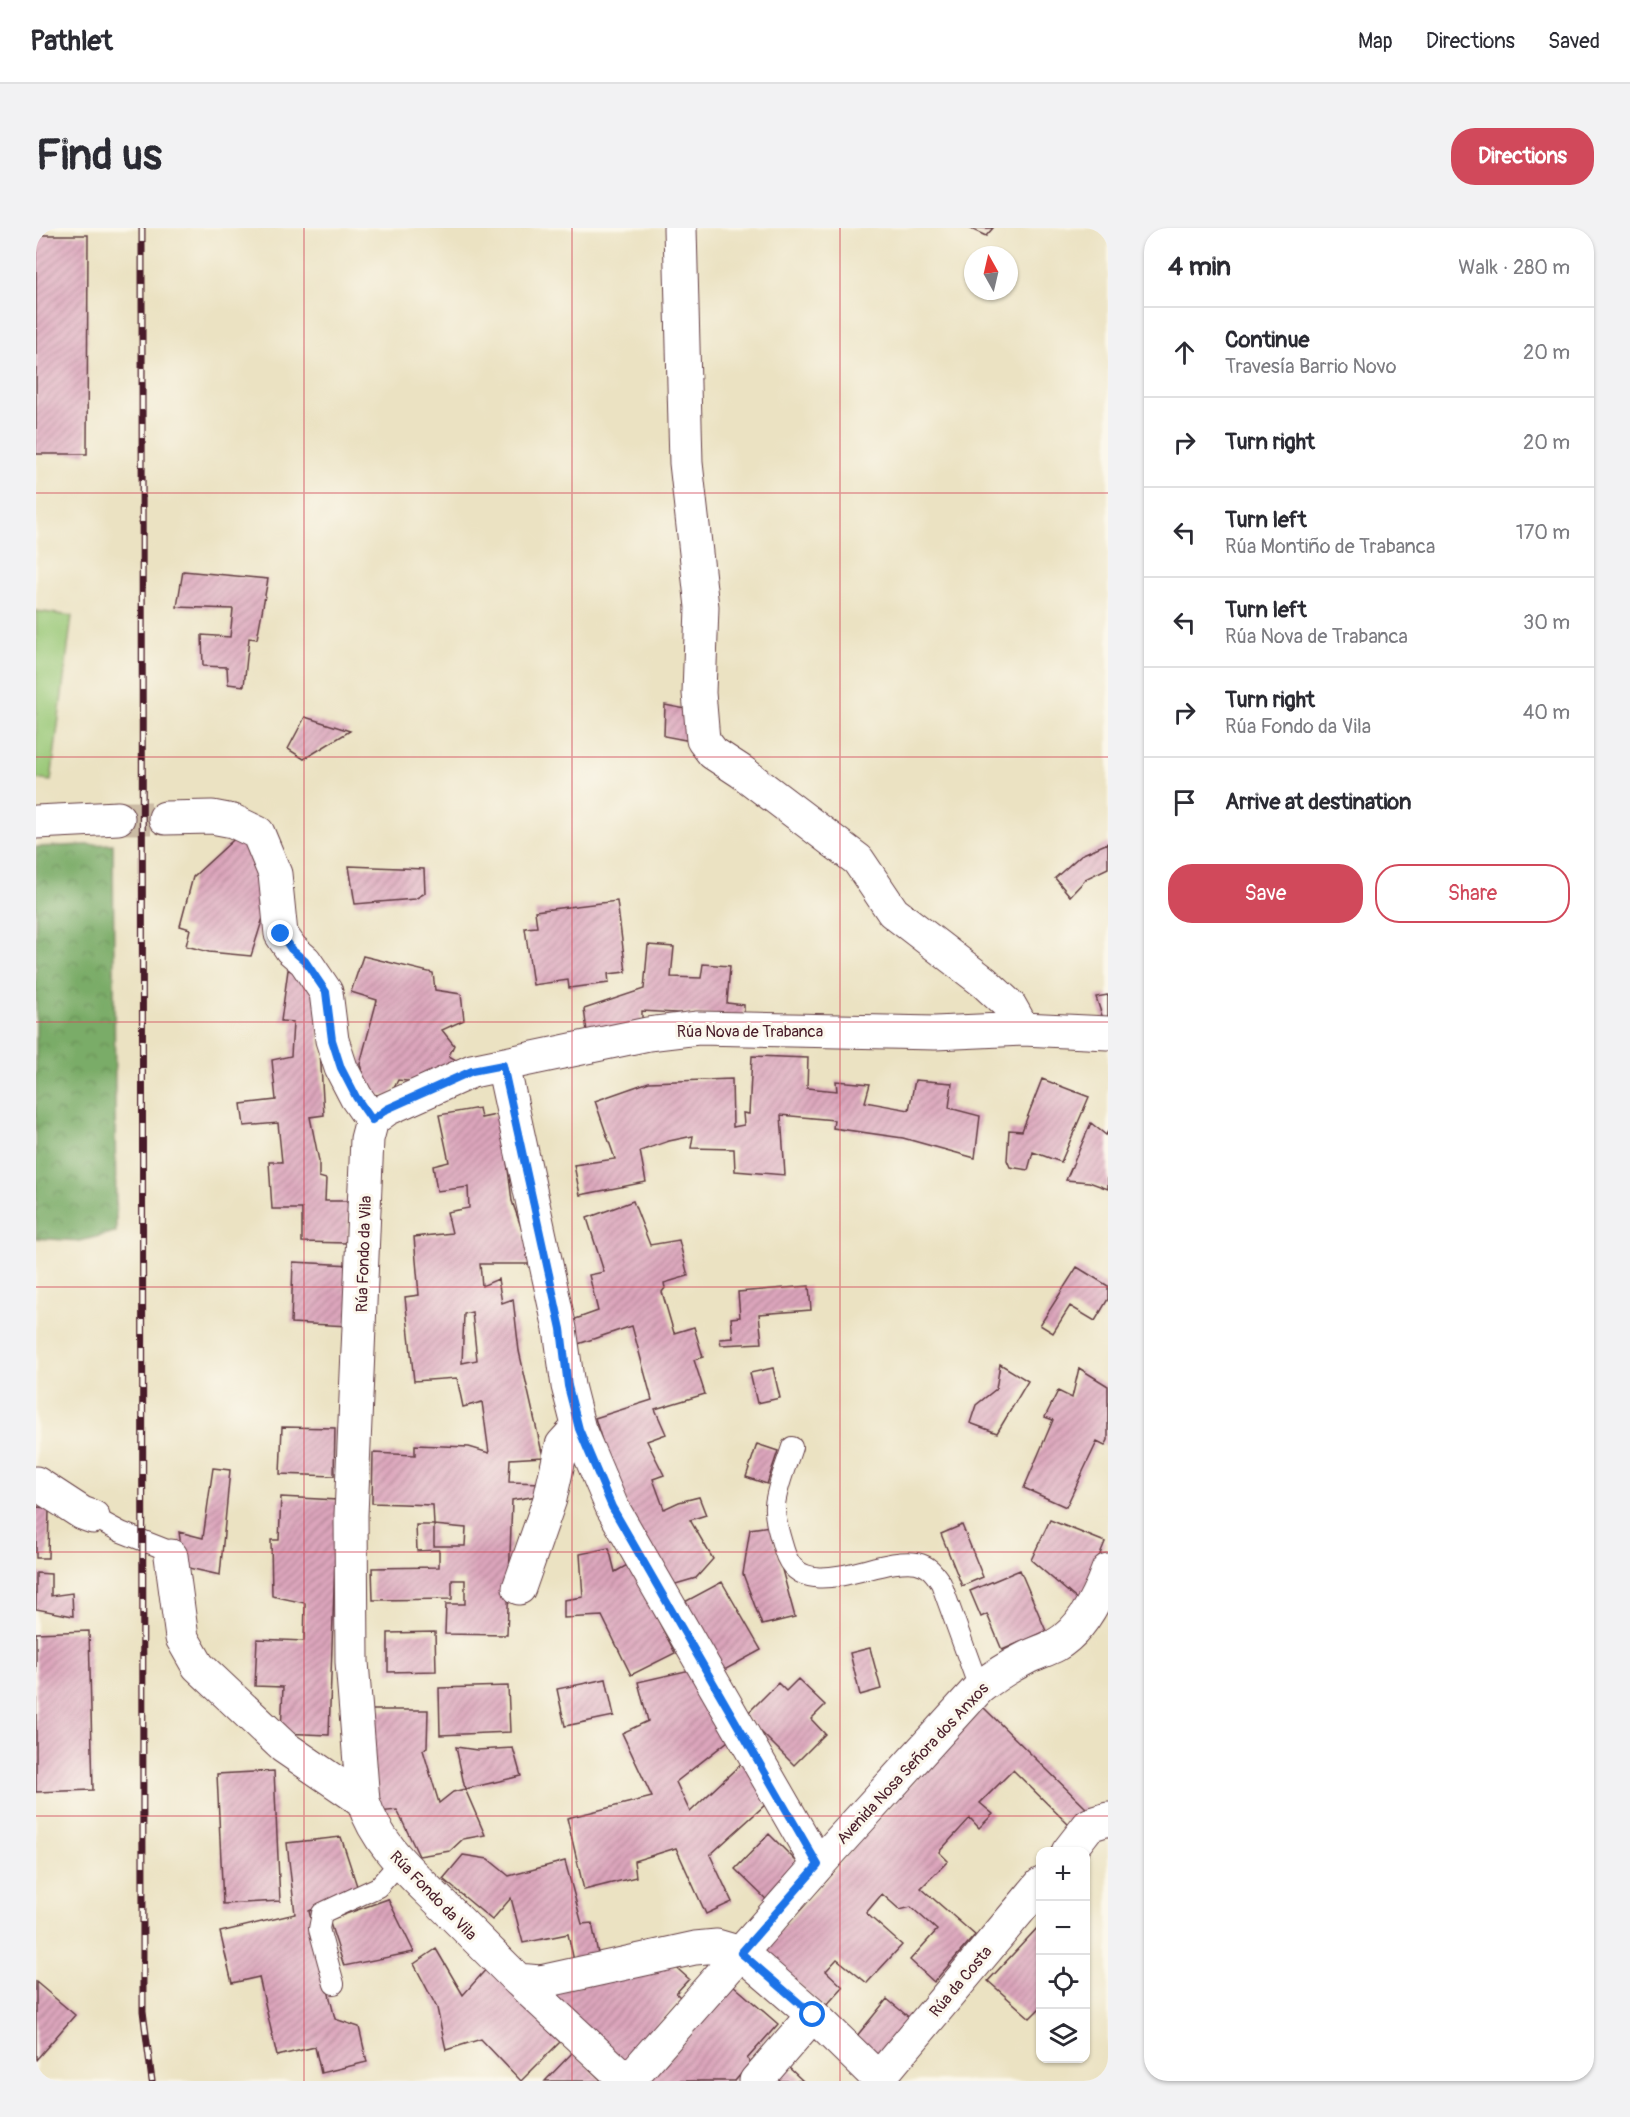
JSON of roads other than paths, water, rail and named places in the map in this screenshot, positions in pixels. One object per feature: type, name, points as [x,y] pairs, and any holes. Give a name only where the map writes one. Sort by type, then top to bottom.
[{"type":"street","points":[[680,228],[687,463],[702,607],[699,693],[703,740],[713,753],[858,860],[893,912],[984,982],[1010,1006],[1023,1029]]},
{"type":"street","points":[[165,818],[212,817],[233,820],[258,833],[275,874],[281,934],[291,949],[305,961],[326,992],[332,1040],[341,1068],[356,1097],[372,1120]]},
{"type":"street","points":[[36,822],[118,818]]},
{"type":"street","name":"Rúa Nova de Trabanca","points":[[372,1120],[387,1109],[472,1071],[648,1034],[698,1028],[935,1032],[1023,1029],[1108,1033]]},
{"type":"street","points":[[503,1065],[561,1329],[568,1386],[579,1429],[618,1517],[818,1865]]},
{"type":"street","name":"Rúa Fondo da Vila","points":[[372,1120],[367,1139],[351,1515],[352,1662],[363,1801],[369,1821],[380,1839],[400,1862],[518,1980],[627,2081]]},
{"type":"street","points":[[519,1588],[550,1499],[562,1445],[571,1434],[579,1429]]},
{"type":"street","points":[[36,1483],[82,1513],[93,1517]]},
{"type":"street","points":[[171,1556],[182,1638],[198,1666],[284,1747],[363,1801]]},
{"type":"street","name":"Avenida Nosa Señora dos Anxos","points":[[627,2081],[818,1865],[980,1688],[997,1674],[1058,1644],[1085,1617],[1108,1570]]},
{"type":"street","points":[[1071,1847],[1089,1825],[1108,1819]]},
{"type":"street","name":"Rúa da Costa","points":[[880,2079],[1036,1890]]},
{"type":"street","points":[[518,1980],[540,1982],[695,1948],[717,1946],[741,1953],[813,2015],[880,2079]]},
{"type":"street","points":[[756,2081],[813,2015]]},
{"type":"lane","points":[[792,1447],[775,1506],[786,1556],[798,1573],[808,1577],[830,1577],[892,1564],[916,1562],[930,1568],[940,1583],[980,1688]]},
{"type":"lane","points":[[93,1517],[121,1532],[167,1550],[171,1556]]},
{"type":"lane","points":[[334,1984],[319,1929],[322,1913],[378,1887],[400,1862]]},
{"type":"tunnel","points":[[118,818],[165,818]]},
{"type":"railway","points":[[142,228],[143,2011],[152,2081]]}]
